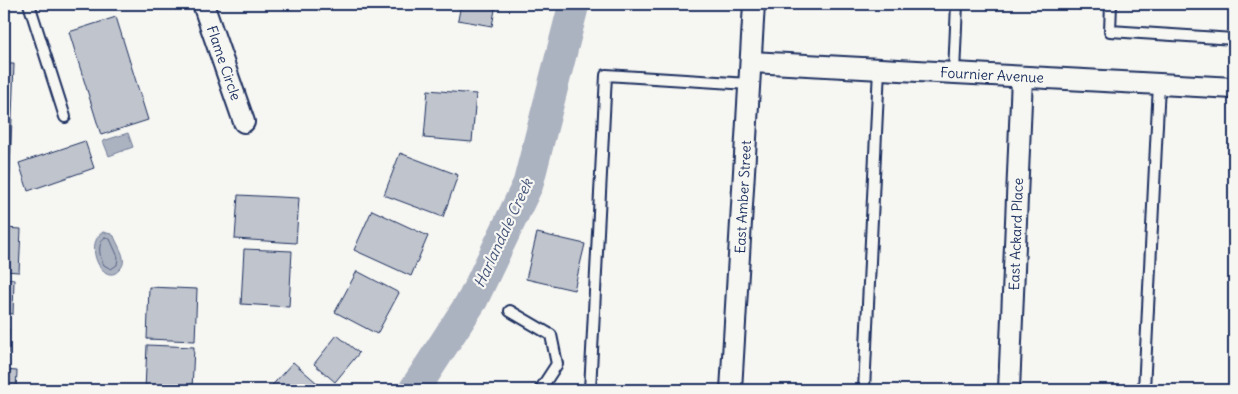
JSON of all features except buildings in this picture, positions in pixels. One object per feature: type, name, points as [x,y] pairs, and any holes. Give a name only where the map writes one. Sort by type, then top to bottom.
[{"type":"street","name":"Flame Circle","points":[[203,4],[244,122]]},
{"type":"street","name":"East Amber Street","points":[[731,390],[754,4]]},
{"type":"street","name":"Fournier Avenue","points":[[751,62],[1234,88]]},
{"type":"street","name":"East Ackard Place","points":[[1009,390],[1022,78]]},
{"type":"lane","points":[[29,4],[65,117]]},
{"type":"lane","points":[[954,73],[957,4]]},
{"type":"lane","points":[[1111,4],[1110,31],[1234,39]]},
{"type":"lane","points":[[864,390],[880,69]]},
{"type":"lane","points":[[590,390],[606,75],[749,84]]},
{"type":"lane","points":[[1144,390],[1159,84]]},
{"type":"lane","points":[[510,311],[551,335],[557,364],[540,390]]},
{"type":"water","points":[[128,133],[133,147],[109,156],[103,141]]},
{"type":"water","points":[[103,232],[114,236],[123,256],[122,267],[114,274],[102,270],[95,255],[97,238]]},
{"type":"waterway","name":"Harlandale Creek","points":[[414,390],[473,299],[528,184],[574,4]]}]
